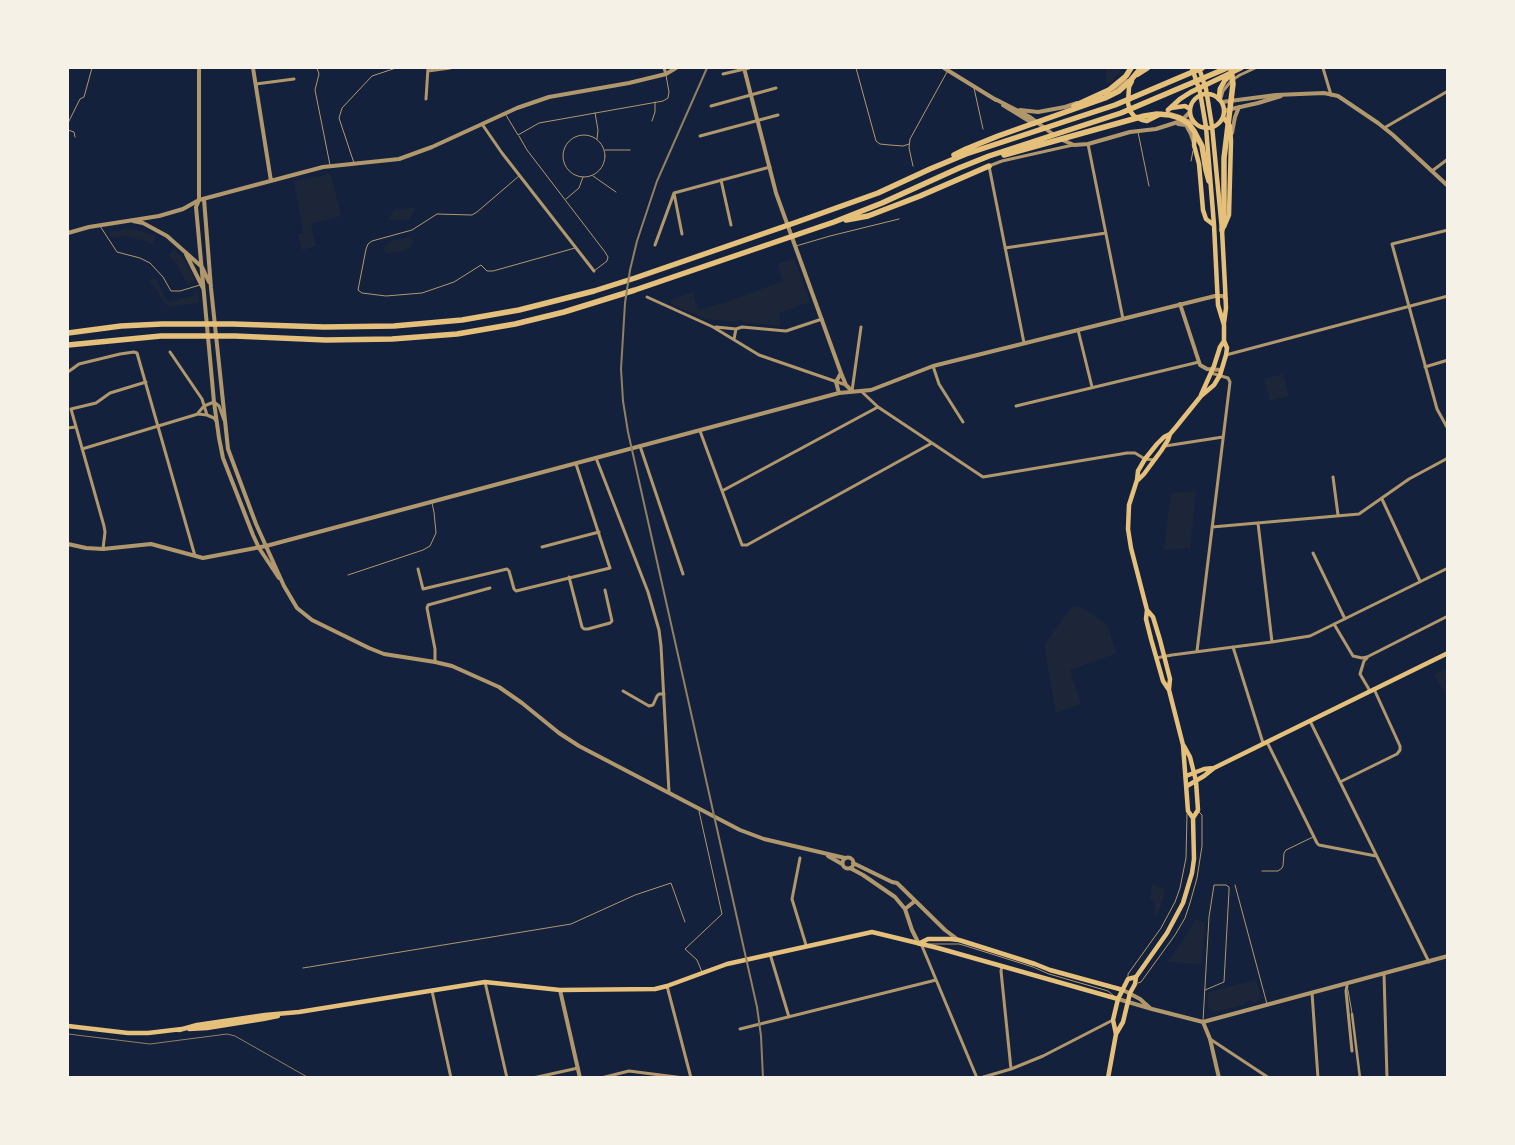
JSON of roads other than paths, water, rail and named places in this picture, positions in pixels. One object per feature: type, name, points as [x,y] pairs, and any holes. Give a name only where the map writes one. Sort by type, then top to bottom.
[{"type":"highway","points":[[1052,116],[1109,90],[1126,76],[1132,68]]},
{"type":"highway","points":[[930,169],[981,149],[1115,104],[1201,68]]},
{"type":"highway","points":[[68,345],[161,336],[199,335],[326,340],[392,339],[457,334],[515,324],[600,302],[834,222],[988,156],[1110,118],[1229,68],[1233,84],[1224,168],[1224,218],[1222,230]]},
{"type":"highway","points":[[1220,101],[1220,89],[1225,80],[1240,68]]},
{"type":"highway","points":[[1168,110],[1191,92],[1240,68]]},
{"type":"highway","points":[[68,332],[121,326],[197,324],[394,326],[462,320],[519,310],[594,291],[878,193],[930,169],[966,149],[1119,91],[1141,70]]},
{"type":"highway","points":[[959,168],[1144,116],[1170,114],[1189,124],[1194,131],[1202,146],[1210,181]]},
{"type":"highway","points":[[834,222],[868,216],[989,166]]},
{"type":"main road","points":[[1132,68],[1128,103],[1130,111],[1134,116],[1142,120],[1153,119],[1168,110],[1184,106],[1190,111],[1192,119],[1205,128],[1214,126],[1221,121],[1224,114]]},
{"type":"main road","points":[[1131,81],[1141,70],[1148,68]]},
{"type":"main road","points":[[1192,68],[1204,111],[1214,225],[1218,305],[1224,325]]},
{"type":"main road","points":[[1137,480],[1165,446],[1170,434],[1201,396],[1214,385],[1226,355],[1224,325],[1226,299],[1222,230],[1210,110],[1201,68]]},
{"type":"main road","points":[[1190,111],[1195,99],[1201,95],[1212,95],[1220,101],[1230,126],[1228,140]]},
{"type":"main road","points":[[1197,124],[1194,145],[1200,164],[1203,210],[1206,219],[1214,225]]},
{"type":"main road","points":[[1201,396],[1224,341]]},
{"type":"main road","points":[[1108,1078],[1116,1034],[1123,1022],[1136,977],[1167,933],[1183,903],[1194,859],[1193,818],[1198,810],[1196,781],[1190,757],[1183,745],[1168,690],[1163,681],[1156,658],[1128,529],[1129,505],[1138,471],[1145,459],[1164,437],[1170,434]]},
{"type":"main road","points":[[1147,610],[1153,617],[1164,656],[1170,679],[1168,690]]},
{"type":"main road","points":[[1187,786],[1214,768],[1265,742],[1448,653]]},
{"type":"main road","points":[[1183,745],[1188,811],[1193,818]]},
{"type":"main road","points":[[1186,776],[1204,769],[1214,768]]},
{"type":"main road","points":[[68,1026],[128,1033],[207,1028],[282,1014],[485,982],[560,990],[655,988],[667,986],[727,964],[872,932],[1118,999]]},
{"type":"main road","points":[[919,944],[928,939],[959,940],[1050,970],[1123,990]]},
{"type":"main road","points":[[1116,1034],[1113,1020],[1118,999],[1128,979],[1136,977]]},
{"type":"street","points":[[199,68],[202,199],[228,449],[236,473],[284,586]]},
{"type":"street","points":[[254,68],[271,181]]},
{"type":"street","points":[[426,99],[428,69],[450,68]]},
{"type":"street","points":[[664,68],[666,74]]},
{"type":"street","points":[[68,232],[173,212],[202,199],[330,166],[398,159],[506,113],[549,97],[629,83],[666,74],[676,68]]},
{"type":"street","points":[[723,74],[746,68],[776,193],[841,373],[846,385],[852,391]]},
{"type":"street","points":[[1255,68],[1232,80],[1223,91],[1220,101],[1286,95],[1331,94],[1344,100],[1402,142],[1448,186]]},
{"type":"street","points":[[1323,68],[1331,94]]},
{"type":"street","points":[[946,69],[1065,142],[1074,145]]},
{"type":"street","points":[[256,84],[294,79]]},
{"type":"street","points":[[1015,109],[1038,112],[1065,107],[1107,93],[1128,80],[1131,81]]},
{"type":"street","points":[[711,106],[776,88]]},
{"type":"street","points":[[1384,128],[1448,91]]},
{"type":"street","points":[[1224,114],[1227,110],[1286,95]]},
{"type":"street","points":[[994,99],[1015,109],[1028,119]]},
{"type":"street","points":[[1228,140],[1234,117],[1239,107]]},
{"type":"street","points":[[1176,124],[1190,111]]},
{"type":"street","points":[[1028,119],[1038,112]]},
{"type":"street","points":[[700,136],[778,115]]},
{"type":"street","points":[[1024,343],[989,166],[1074,145],[1088,144],[1117,135],[1176,124],[1184,120],[1197,124]]},
{"type":"street","points":[[482,124],[594,271]]},
{"type":"street","points":[[1176,124],[1186,125],[1194,145]]},
{"type":"street","points":[[1088,144],[1123,319]]},
{"type":"street","points":[[1432,171],[1448,159]]},
{"type":"street","points":[[674,193],[770,167]]},
{"type":"street","points":[[720,180],[731,225]]},
{"type":"street","points":[[674,193],[682,234]]},
{"type":"street","points":[[655,245],[674,193]]},
{"type":"street","points":[[202,199],[196,207],[214,402],[221,451],[259,548],[297,608],[312,620],[357,643],[384,654],[452,666],[499,688],[570,740],[730,825],[755,836],[824,854],[851,858],[853,863],[897,884],[945,930],[959,940]]},
{"type":"street","points":[[131,221],[142,223],[167,236],[202,267],[211,288]]},
{"type":"street","points":[[1448,230],[1392,244],[1437,409],[1448,429]]},
{"type":"street","points":[[1005,248],[1106,233]]},
{"type":"street","points":[[185,252],[204,290]]},
{"type":"street","points":[[68,544],[103,549],[151,544],[196,557],[210,558],[259,548],[839,393],[871,390],[933,366],[1218,295],[1226,299]]},
{"type":"street","points":[[1226,355],[1448,296]]},
{"type":"street","points":[[647,297],[713,327],[759,355],[846,385]]},
{"type":"street","points":[[1180,304],[1199,362],[1211,371],[1220,373],[1228,378],[1230,382],[1198,651]]},
{"type":"street","points":[[713,327],[736,329],[742,327],[786,331],[822,319]]},
{"type":"street","points":[[852,391],[861,327]]},
{"type":"street","points":[[734,339],[736,329]]},
{"type":"street","points":[[1078,330],[1092,387]]},
{"type":"street","points":[[68,372],[79,364],[120,354],[134,352],[137,354],[196,557]]},
{"type":"street","points":[[170,352],[202,399],[207,415]]},
{"type":"street","points":[[1425,367],[1448,360]]},
{"type":"street","points":[[1016,406],[1199,362]]},
{"type":"street","points":[[933,366],[939,384],[963,422]]},
{"type":"street","points":[[839,393],[836,382],[841,373]]},
{"type":"street","points":[[103,549],[104,526],[71,409],[96,403],[110,393],[146,382]]},
{"type":"street","points":[[860,391],[878,407],[984,477],[1127,453],[1135,453],[1145,459],[1154,460]]},
{"type":"street","points":[[214,402],[219,406],[224,421]]},
{"type":"street","points":[[198,414],[204,406],[214,402]]},
{"type":"street","points":[[722,492],[878,407]]},
{"type":"street","points":[[82,449],[198,414],[207,415],[214,418],[217,422]]},
{"type":"street","points":[[68,428],[75,427]]},
{"type":"street","points":[[700,430],[742,545],[747,545],[932,443]]},
{"type":"street","points":[[1165,446],[1224,437]]},
{"type":"street","points":[[640,446],[683,574]]},
{"type":"street","points":[[596,458],[655,613],[661,646],[669,792]]},
{"type":"street","points":[[1212,527],[1359,514],[1409,479],[1448,458]]},
{"type":"street","points":[[418,569],[423,589],[507,569],[516,591],[610,568],[576,464]]},
{"type":"street","points":[[230,476],[236,473]]},
{"type":"street","points":[[1333,477],[1338,515]]},
{"type":"street","points":[[1382,499],[1420,581]]},
{"type":"street","points":[[1258,523],[1272,642]]},
{"type":"street","points":[[542,547],[599,532]]},
{"type":"street","points":[[1313,553],[1344,619]]},
{"type":"street","points":[[1156,658],[1310,636],[1448,568]]},
{"type":"street","points":[[569,577],[582,627],[588,630],[610,623],[612,620],[605,590]]},
{"type":"street","points":[[434,662],[435,650],[428,605],[490,588]]},
{"type":"street","points":[[1334,624],[1353,656],[1357,658],[1367,657],[1448,616]]},
{"type":"street","points":[[1233,647],[1265,742],[1319,845],[1376,856]]},
{"type":"street","points":[[1340,782],[1397,754],[1400,750],[1372,690],[1360,674],[1367,657]]},
{"type":"street","points":[[623,690],[649,706],[653,705],[659,694],[664,694]]},
{"type":"street","points":[[1310,720],[1428,962]]},
{"type":"street","points":[[824,854],[842,864],[845,868],[850,868],[888,891],[905,909],[913,932],[922,946],[978,1078],[1011,1069],[1043,1056],[1113,1020]]},
{"type":"street","points":[[800,858],[792,899],[806,946]]},
{"type":"street","points":[[842,864],[845,858]]},
{"type":"street","points":[[850,868],[853,863]]},
{"type":"street","points":[[905,909],[915,901]]},
{"type":"street","points":[[770,954],[790,1017]]},
{"type":"street","points":[[1118,999],[1203,1022],[1347,985],[1448,956]]},
{"type":"street","points":[[1002,966],[1001,972],[1011,1069]]},
{"type":"street","points":[[1384,974],[1386,1078]]},
{"type":"street","points":[[740,1029],[936,980]]},
{"type":"street","points":[[485,982],[507,1078]]},
{"type":"street","points":[[1347,985],[1352,1051]]},
{"type":"street","points":[[667,986],[691,1078]]},
{"type":"street","points":[[432,990],[451,1078]]},
{"type":"street","points":[[560,990],[580,1078]]},
{"type":"street","points":[[1123,990],[1152,1009]]},
{"type":"street","points":[[1312,993],[1318,1078]]},
{"type":"street","points":[[1352,1014],[1360,1078]]},
{"type":"street","points":[[1203,1022],[1210,1039],[1220,1078]]},
{"type":"street","points":[[1210,1039],[1269,1078]]},
{"type":"street","points":[[533,1078],[578,1068]]},
{"type":"street","points":[[601,1078],[629,1071],[684,1078]]},
{"type":"lane","points":[[68,123],[80,100],[84,97],[92,68]]},
{"type":"lane","points":[[318,68],[319,74],[315,90],[330,166]]},
{"type":"lane","points":[[354,164],[339,118],[342,108],[372,76],[396,68],[412,68]]},
{"type":"lane","points":[[856,68],[876,141],[890,146],[909,144]]},
{"type":"lane","points":[[913,166],[909,148],[910,139],[946,69]]},
{"type":"lane","points":[[518,135],[539,122],[663,101],[668,98],[669,92],[666,74]]},
{"type":"lane","points":[[974,86],[983,129]]},
{"type":"lane","points":[[652,121],[655,112],[655,102]]},
{"type":"lane","points":[[506,113],[527,150],[606,252],[607,261],[594,271]]},
{"type":"lane","points":[[595,113],[598,130],[597,140]]},
{"type":"lane","points":[[68,130],[74,132],[75,137]]},
{"type":"lane","points":[[1138,132],[1149,186]]},
{"type":"lane","points":[[586,135],[597,140],[604,150],[604,162],[601,169],[592,176],[583,177],[573,174],[568,170],[563,159],[567,143],[576,136],[586,135]]},
{"type":"lane","points":[[1191,161],[1194,145]]},
{"type":"lane","points":[[604,150],[630,150]]},
{"type":"lane","points":[[520,175],[472,215],[438,214],[412,230],[372,241],[366,249],[358,290],[362,293],[386,296],[422,293],[454,282],[481,264],[487,271],[493,271],[576,248]]},
{"type":"lane","points":[[592,176],[616,192]]},
{"type":"lane","points":[[565,199],[579,188],[583,177]]},
{"type":"lane","points":[[796,247],[830,236],[899,219]]},
{"type":"lane","points":[[100,226],[117,252],[140,258],[150,263],[163,277],[171,291],[180,291],[201,285]]},
{"type":"lane","points":[[348,575],[430,546],[436,533],[432,502]]},
{"type":"lane","points":[[699,808],[722,914],[685,949],[697,960],[702,973]]},
{"type":"lane","points":[[1135,984],[1141,982],[1185,918],[1198,878],[1202,846],[1202,815],[1198,810]]},
{"type":"lane","points":[[1128,979],[1128,974],[1161,928],[1180,888],[1186,858],[1186,817],[1188,811]]},
{"type":"lane","points":[[1262,870],[1278,870],[1282,868],[1286,850],[1314,837]]},
{"type":"lane","points":[[303,968],[571,924],[635,895],[671,883],[685,922]]},
{"type":"lane","points":[[1203,1022],[1208,917],[1214,886],[1218,884],[1226,885],[1230,891],[1224,982],[1205,990]]},
{"type":"lane","points":[[1235,885],[1267,1005]]},
{"type":"lane","points":[[919,944],[959,944],[1108,992],[1118,999]]},
{"type":"lane","points":[[1347,985],[1352,1014]]},
{"type":"tram line","points":[[68,1034],[150,1044],[227,1034],[235,1036],[309,1078]]},
{"type":"railway","points":[[707,68],[657,181],[637,241],[625,303],[621,369],[623,401],[628,432],[757,1007],[761,1036],[763,1078]]}]
